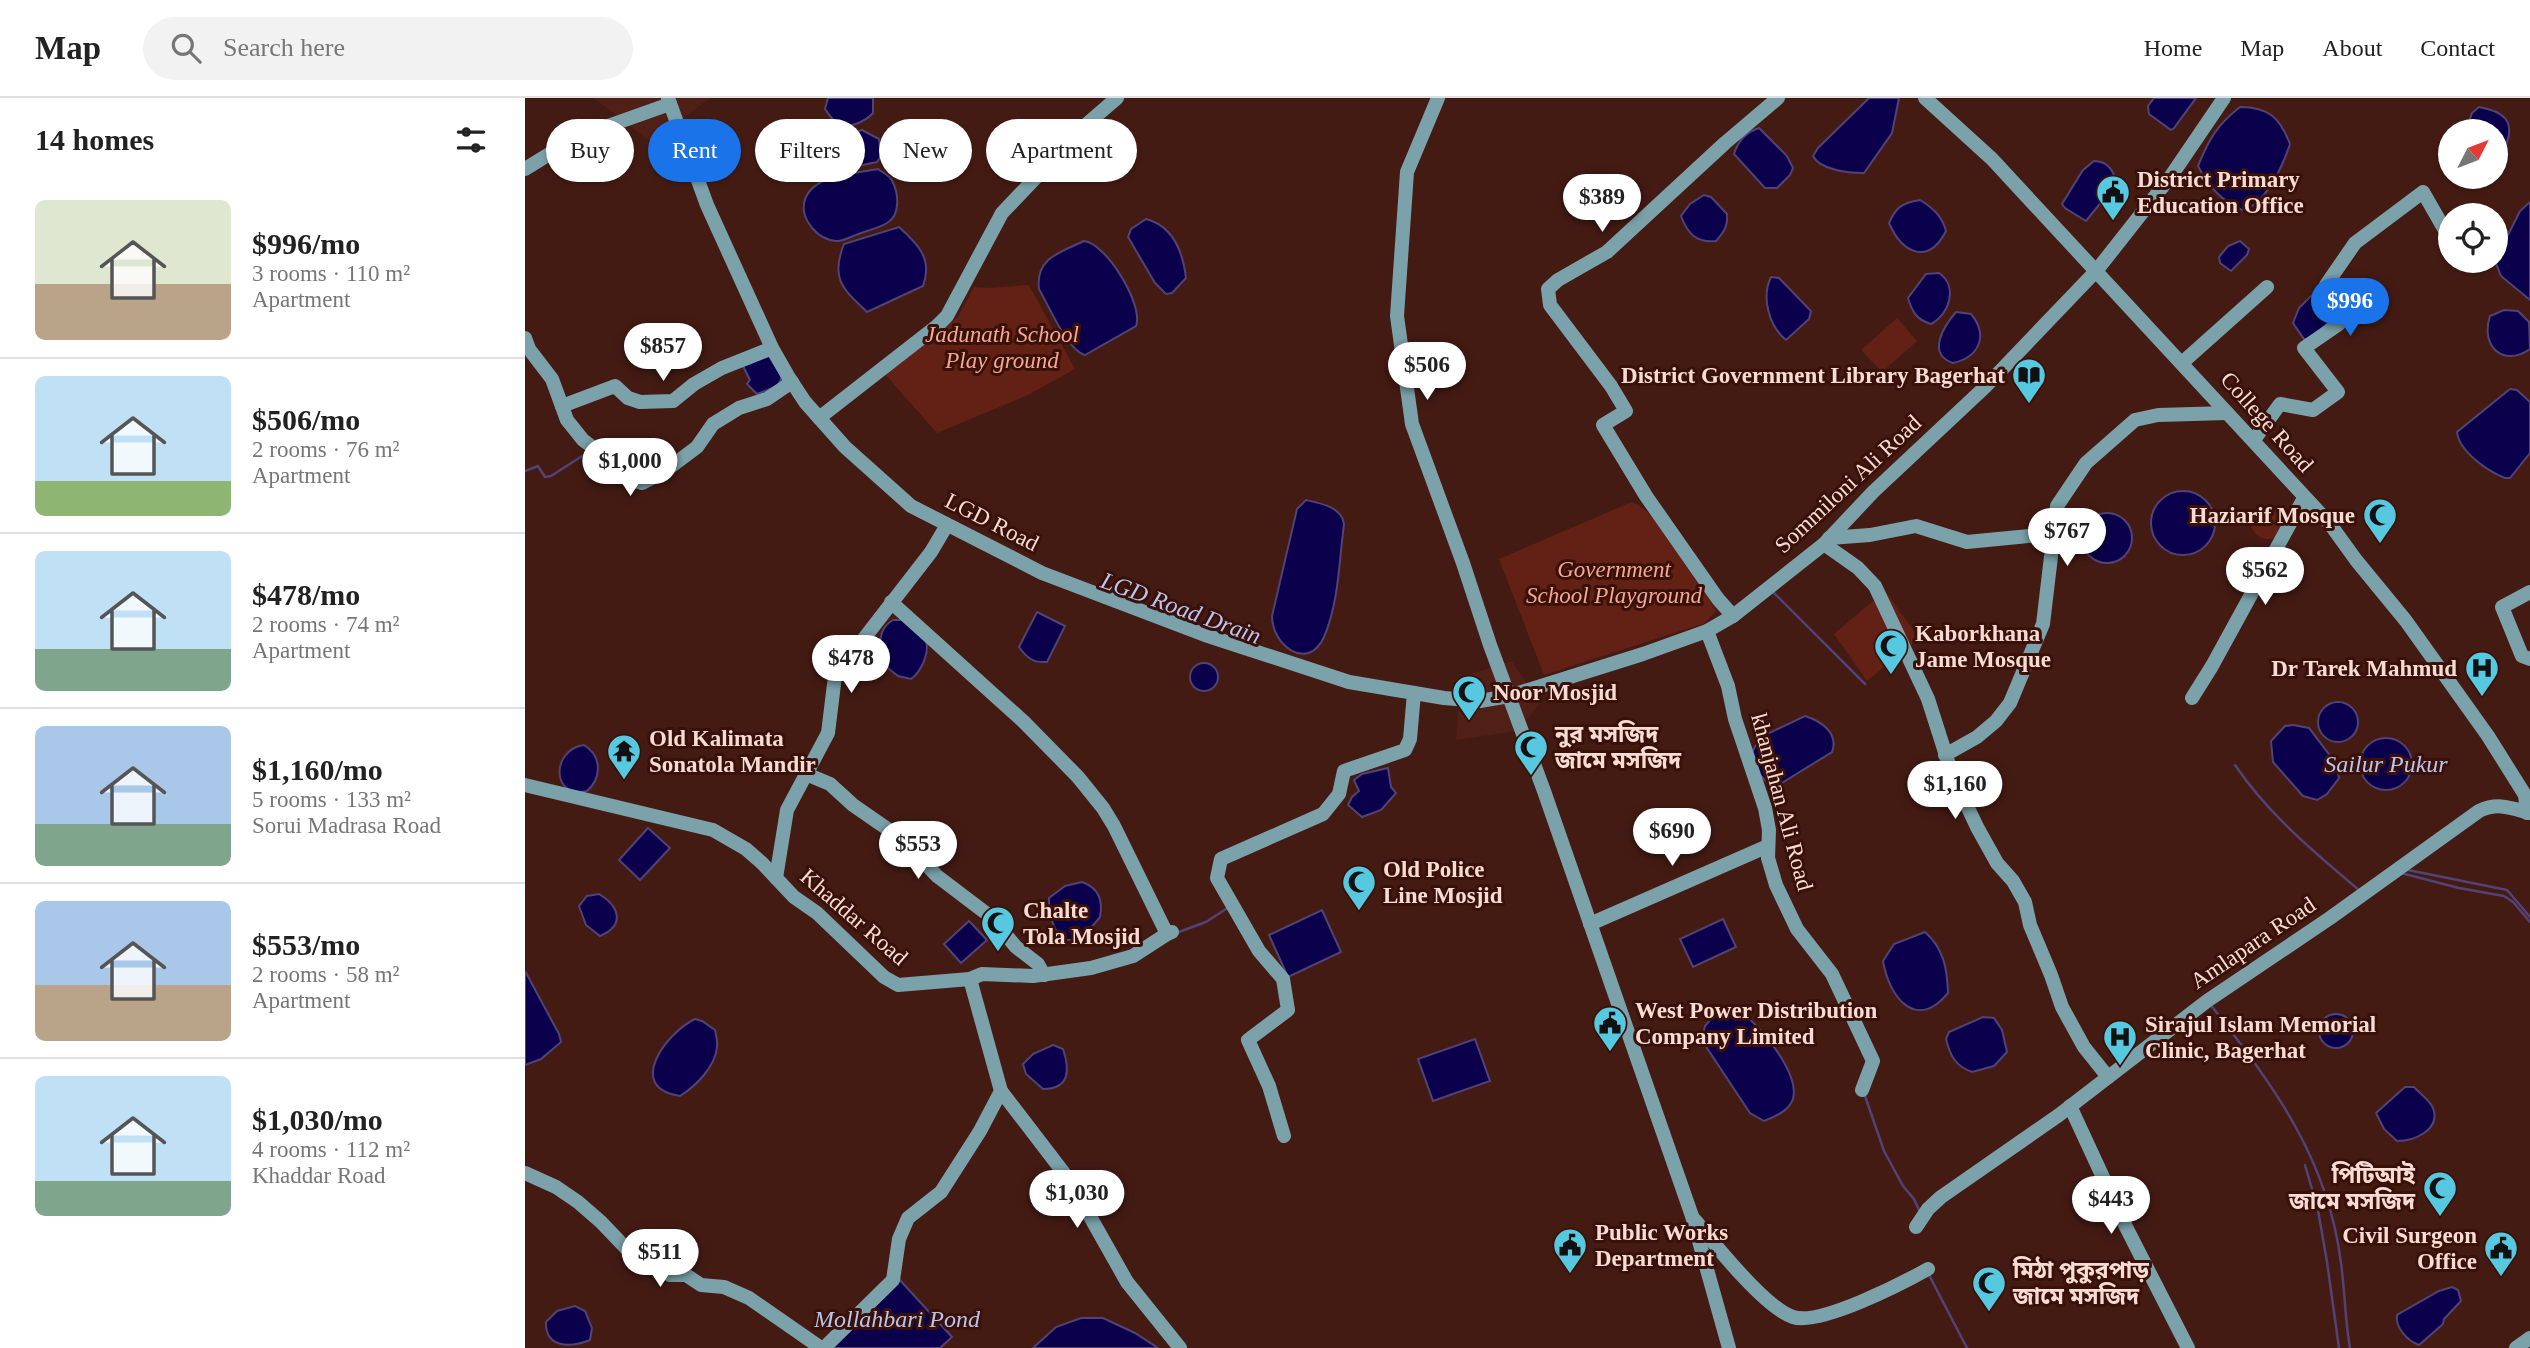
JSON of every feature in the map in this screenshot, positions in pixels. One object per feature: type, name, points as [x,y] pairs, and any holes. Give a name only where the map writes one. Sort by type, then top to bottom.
[{"type":"street","points":[[819,418],[947,316],[1002,213],[1088,123],[1117,98]]},
{"type":"street","points":[[1438,98],[1407,172],[1397,316],[1412,424],[1692,1216],[1728,1348]]},
{"type":"street","points":[[1733,615],[1646,496],[1603,425],[1626,411],[1611,386],[1550,305],[1548,289],[1558,280],[1607,252],[1778,98]]},
{"type":"street","name":"College Road","points":[[1925,98],[1992,159],[2183,362],[2330,524],[2459,695],[2516,778],[2525,795],[2529,813]]},
{"type":"street","name":"Sommiloni Ali Road","points":[[1510,696],[1707,631],[1733,615],[1826,541],[1873,492],[1985,387],[2097,271],[2171,176],[2224,98]]},
{"type":"street","points":[[525,169],[577,137],[669,101]]},
{"type":"street","name":"LGD Road","points":[[669,101],[707,205],[772,348],[792,382],[805,402],[845,447],[911,506],[1042,573],[1205,635],[1349,682],[1480,701],[1510,696]]},
{"type":"street","points":[[2254,440],[2280,404],[2313,410],[2338,392],[2304,348],[2339,324],[2326,285],[2355,243],[2423,192],[2438,218]]},
{"type":"street","points":[[2183,362],[2267,287]]},
{"type":"street","points":[[525,338],[529,349],[552,379],[567,420],[583,440],[607,458],[616,475],[642,483],[666,471],[697,447],[713,424],[739,408],[767,399],[792,382]]},
{"type":"street","points":[[562,406],[615,386],[628,398],[640,402],[673,401],[694,384],[722,368],[772,348]]},
{"type":"street","points":[[1945,755],[1977,737],[1996,722],[2010,703],[2043,624],[2057,506],[2086,463],[2135,420],[2158,415],[2227,413]]},
{"type":"street","points":[[2192,698],[2304,498]]},
{"type":"street","points":[[776,878],[787,810],[828,733],[835,676],[930,552],[947,524]]},
{"type":"street","points":[[1826,541],[1916,526],[1967,542],[2039,536],[2052,540]]},
{"type":"street","points":[[1826,541],[1875,586],[1928,699],[1945,755],[1977,827],[1997,863],[2013,881],[2025,902],[2030,925],[2052,975],[2062,1007],[2084,1047],[2108,1077]]},
{"type":"street","points":[[2530,592],[2503,607],[2522,656],[2530,659]]},
{"type":"street","name":"Khaddar Road","points":[[525,785],[713,830],[746,849],[794,897],[817,913],[884,977],[898,985],[970,979],[982,974],[1044,975],[1111,964],[1133,956],[1170,933],[1114,826],[1078,777],[1024,722],[891,602]]},
{"type":"street","name":"khanjahan Ali Road","points":[[1707,631],[1728,686],[1735,719],[1765,808],[1769,830],[1768,858],[1776,885],[1797,929],[1832,974],[1873,1061],[1862,1090]]},
{"type":"street","points":[[1284,1136],[1269,1086],[1248,1040],[1288,1010],[1283,979],[1259,951],[1226,897],[1217,878],[1221,859],[1323,814],[1339,794],[1344,771],[1405,750],[1411,739],[1414,693]]},
{"type":"street","points":[[806,774],[830,784],[853,805],[902,839],[937,876],[991,917],[1016,947],[1038,964],[1044,975]]},
{"type":"street","name":"Amlapara Road","points":[[1916,1227],[1928,1209],[1941,1197],[2070,1106],[2207,1001],[2330,918],[2479,811],[2495,805],[2510,806],[2529,813]]},
{"type":"street","points":[[1590,924],[1768,846]]},
{"type":"street","points":[[970,979],[1001,1091],[1070,1181],[1127,1282],[1181,1348]]},
{"type":"street","points":[[525,1173],[556,1187],[578,1202],[642,1265],[657,1268],[670,1275],[686,1275],[701,1285],[724,1287],[749,1298],[819,1348],[893,1280],[899,1238],[908,1218],[941,1192],[980,1131],[1001,1091]]},
{"type":"street","points":[[2070,1106],[2185,1347]]},
{"type":"street","points":[[1692,1216],[1773,1307],[1795,1318],[1820,1316],[1858,1302],[1928,1269]]},
{"type":"street","points":[[2516,1348],[2530,1338]]},
{"type":"shaded area","points":[[594,98],[710,98],[682,119],[648,119],[648,140],[634,129],[634,119],[621,119]]},
{"type":"shaded area","points":[[1512,661],[1540,704],[1517,731],[1456,740],[1461,677]]},
{"type":"green space","name":"Jadunath School Play ground","points":[[1029,285],[1075,369],[1028,395],[937,433],[883,372],[958,317],[974,287]]},
{"type":"green space","points":[[1897,318],[1917,341],[1882,372],[1861,350]]},
{"type":"green space","name":"Government School Playground","points":[[1632,502],[1643,509],[1667,534],[1716,611],[1705,623],[1544,675],[1499,559]]},
{"type":"green space","points":[[2268,505],[2280,510],[2285,522],[2280,534],[2268,539],[2256,534],[2251,522],[2256,510]]},
{"type":"green space","points":[[1885,591],[1919,638],[1867,681],[1834,634]]},
{"type":"water","points":[[828,98],[873,98],[873,113],[865,120],[833,119],[825,109]]},
{"type":"water","points":[[1869,98],[1899,98],[1892,133],[1864,173],[1835,170],[1822,165],[1813,156],[1818,148]]},
{"type":"water","points":[[2154,98],[2196,98],[2171,130],[2149,114],[2148,106]]},
{"type":"water","points":[[2240,107],[2259,109],[2272,116],[2282,127],[2290,144],[2278,173],[2265,193],[2250,207],[2242,210],[2216,192],[2198,166],[2215,133]]},
{"type":"water","points":[[2479,107],[2494,111],[2506,119],[2470,119]]},
{"type":"water","points":[[1759,128],[1787,156],[1793,168],[1777,188],[1765,188],[1734,154],[1743,138]]},
{"type":"water","points":[[865,132],[879,139],[877,162],[865,165]]},
{"type":"water","points":[[2094,161],[2110,168],[2116,184],[2086,221],[2062,204],[2083,170]]},
{"type":"water","points":[[878,169],[879,182],[892,182],[896,190],[897,209],[892,219],[881,226],[839,241],[829,240],[817,233],[805,216],[804,203],[808,193],[822,182],[865,182],[865,171]]},
{"type":"water","points":[[1704,195],[1711,197],[1727,214],[1725,229],[1716,241],[1698,239],[1687,228],[1681,216],[1690,204]]},
{"type":"water","points":[[1920,200],[1936,213],[1946,231],[1939,242],[1923,252],[1908,248],[1889,223],[1900,207]]},
{"type":"water","points":[[2530,202],[2530,300],[2500,273],[2508,273],[2508,235],[2520,211]]},
{"type":"water","points":[[1146,219],[1170,234],[1179,250],[1186,278],[1172,293],[1166,294],[1155,283],[1128,237],[1131,229]]},
{"type":"water","points":[[899,227],[918,246],[925,260],[926,276],[923,286],[867,312],[851,297],[841,282],[838,266],[844,244]]},
{"type":"water","points":[[1084,241],[1093,244],[1112,263],[1129,290],[1137,316],[1136,326],[1085,355],[1072,345],[1059,327],[1039,289],[1039,278],[1045,263]]},
{"type":"water","points":[[2240,241],[2249,249],[2247,255],[2231,271],[2220,263],[2219,257],[2228,246]]},
{"type":"water","points":[[1939,273],[1948,285],[1949,300],[1943,314],[1931,324],[1916,315],[1908,298],[1926,274]]},
{"type":"water","points":[[1771,277],[1779,278],[1811,311],[1809,319],[1786,340],[1775,327],[1768,311],[1767,293]]},
{"type":"water","points":[[2312,295],[2326,303],[2330,316],[2323,328],[2304,339],[2293,323],[2299,308]]},
{"type":"water","points":[[2504,310],[2518,311],[2529,322],[2530,349],[2511,356],[2503,355],[2491,345],[2488,336],[2490,316]]},
{"type":"water","points":[[1956,312],[1971,314],[1980,338],[1975,351],[1953,363],[1945,359],[1939,347],[1943,332]]},
{"type":"water","points":[[769,356],[782,377],[778,386],[757,394],[747,384],[750,380],[743,366]]},
{"type":"water","points":[[2510,389],[2517,390],[2530,402],[2530,453],[2510,478],[2505,478],[2475,460],[2463,446],[2457,432]]},
{"type":"water","points":[[2183,491],[2201,497],[2209,505],[2215,523],[2209,541],[2201,549],[2183,555],[2165,549],[2157,541],[2151,523],[2157,505],[2165,497]]},
{"type":"water","points":[[1306,500],[1335,510],[1344,524],[1336,596],[1329,624],[1317,647],[1309,653],[1301,654],[1284,645],[1278,637],[1272,616],[1297,509]]},
{"type":"water","points":[[2107,513],[2125,520],[2132,538],[2125,556],[2107,563],[2089,556],[2082,538],[2089,520]]},
{"type":"water","points":[[1037,612],[1065,626],[1047,662],[1031,659],[1019,647]]},
{"type":"water","points":[[893,620],[906,620],[926,641],[925,659],[911,679],[898,676],[879,661],[882,632]]},
{"type":"water","points":[[1204,663],[1214,667],[1218,677],[1214,687],[1204,691],[1194,687],[1190,677],[1194,667]]},
{"type":"water","points":[[2338,702],[2346,703],[2352,708],[2357,714],[2357,730],[2352,736],[2346,741],[2338,742],[2330,741],[2324,736],[2319,730],[2318,722],[2319,714],[2324,708],[2330,703]]},
{"type":"water","points":[[1805,716],[1817,721],[1831,734],[1834,745],[1832,752],[1777,786],[1771,786],[1758,773],[1752,752],[1761,737]]},
{"type":"water","points":[[2285,726],[2309,728],[2334,761],[2339,778],[2327,794],[2317,800],[2303,796],[2273,762],[2271,741]]},
{"type":"water","name":"Sailur Pukur","points":[[2386,738],[2396,740],[2404,746],[2410,754],[2410,774],[2404,782],[2396,788],[2386,790],[2376,788],[2368,782],[2362,774],[2360,764],[2362,754],[2368,746],[2376,740]]},
{"type":"water","points":[[584,745],[597,761],[597,774],[587,791],[575,792],[562,782],[561,764],[573,749]]},
{"type":"water","points":[[1388,768],[1391,787],[1396,793],[1381,810],[1362,817],[1348,805],[1359,791],[1354,780],[1362,774]]},
{"type":"water","points":[[648,828],[670,848],[640,880],[619,860]]},
{"type":"water","points":[[1082,882],[1096,891],[1101,905],[1100,917],[1083,935],[1072,940],[1065,939],[1055,929],[1049,898],[1065,886]]},
{"type":"water","points":[[599,894],[611,904],[617,915],[614,926],[600,936],[586,925],[579,906],[587,896]]},
{"type":"water","points":[[1322,910],[1341,952],[1288,977],[1269,935]]},
{"type":"water","points":[[1723,919],[1736,947],[1693,967],[1680,939]]},
{"type":"water","points":[[969,921],[987,940],[961,963],[944,944]]},
{"type":"water","points":[[1925,932],[1940,952],[1947,975],[1948,993],[1925,1010],[1915,1010],[1906,1005],[1891,987],[1883,961],[1894,944]]},
{"type":"water","points":[[525,971],[561,1042],[541,1059],[525,1065]]},
{"type":"water","points":[[1737,1009],[1756,1025],[1775,1049],[1784,1062],[1793,1088],[1793,1099],[1788,1107],[1764,1121],[1750,1113],[1707,1048],[1703,1034],[1705,1026],[1718,1011]]},
{"type":"water","points":[[2336,1014],[2348,1019],[2353,1031],[2348,1043],[2336,1048],[2324,1043],[2319,1031],[2324,1019]]},
{"type":"water","points":[[1983,1017],[1994,1018],[2002,1030],[2007,1052],[1994,1066],[1972,1072],[1961,1067],[1954,1059],[1946,1039],[1949,1032]]},
{"type":"water","points":[[695,1019],[715,1030],[717,1045],[709,1069],[680,1096],[664,1091],[655,1083],[653,1072],[663,1047]]},
{"type":"water","points":[[1475,1039],[1490,1081],[1433,1101],[1418,1059]]},
{"type":"water","points":[[1053,1045],[1063,1049],[1067,1064],[1066,1077],[1059,1086],[1043,1089],[1026,1074],[1023,1064],[1033,1054]]},
{"type":"water","points":[[2405,1087],[2414,1087],[2427,1099],[2433,1108],[2434,1116],[2430,1128],[2424,1133],[2397,1141],[2384,1129],[2376,1113]]},
{"type":"water","name":"Mollahbari Pond","points":[[898,1278],[952,1337],[940,1348],[822,1348]]},
{"type":"water","points":[[2452,1287],[2458,1290],[2461,1301],[2444,1319],[2443,1324],[2419,1345],[2407,1337],[2398,1325],[2397,1315],[2439,1291]]},
{"type":"water","points":[[575,1306],[585,1311],[592,1328],[590,1340],[560,1344],[550,1337],[546,1322],[557,1311]]},
{"type":"water","points":[[1081,1318],[1103,1318],[1135,1333],[1158,1348],[1033,1348],[1056,1327]]},
{"type":"waterway","points":[[525,471],[538,466],[545,477],[551,476],[590,451]]},
{"type":"waterway","points":[[1772,591],[1865,684]]},
{"type":"waterway","points":[[2235,765],[2277,817],[2360,891]]},
{"type":"waterway","points":[[2408,870],[2507,890],[2530,917]]},
{"type":"waterway","points":[[2401,873],[2504,896],[2513,902],[2530,922]]},
{"type":"waterway","points":[[1176,933],[1206,922],[1226,909]]},
{"type":"waterway","points":[[2210,1004],[2276,1094],[2294,1124],[2324,1190],[2341,1263],[2350,1348]]},
{"type":"waterway","points":[[1864,1093],[1884,1151],[1920,1212]]},
{"type":"waterway","points":[[2305,1165],[2318,1210],[2339,1348]]},
{"type":"waterway","points":[[1928,1273],[1967,1348]]},
{"type":"place","name":"District Primary Education Office","points":[[2113,222]]},
{"type":"place","name":"District Government Library Bagerhat","points":[[2029,405]]},
{"type":"place","name":"Haziarif Mosque","points":[[2380,545]]},
{"type":"place","name":"Kaborkhana Jame Mosque","points":[[1891,676]]},
{"type":"place","name":"Dr Tarek Mahmud","points":[[2482,698]]},
{"type":"place","name":"Noor Mosjid","points":[[1469,722]]},
{"type":"place","name":"নুর মসজিদ জামে মসজিদ","points":[[1531,777]]},
{"type":"place","name":"Old Kalimata Sonatola Mandir","points":[[624,781]]},
{"type":"place","name":"Old Police Line Mosjid","points":[[1359,912]]},
{"type":"place","name":"Chalte Tola Mosjid","points":[[998,953]]},
{"type":"place","name":"West Power Distribution Company Limited","points":[[1610,1053]]},
{"type":"place","name":"Sirajul Islam Memorial Clinic, Bagerhat","points":[[2120,1067]]},
{"type":"place","name":"পিটিআই জামে মসজিদ","points":[[2440,1218]]},
{"type":"place","name":"Public Works Department","points":[[1570,1275]]},
{"type":"place","name":"Civil Surgeon Office","points":[[2501,1278]]},
{"type":"place","name":"মিঠা পুকুরপাড় জামে মসজিদ","points":[[1989,1313]]},
{"type":"water label","name":"LGD Road Drain","points":[[1181,608]]}]
